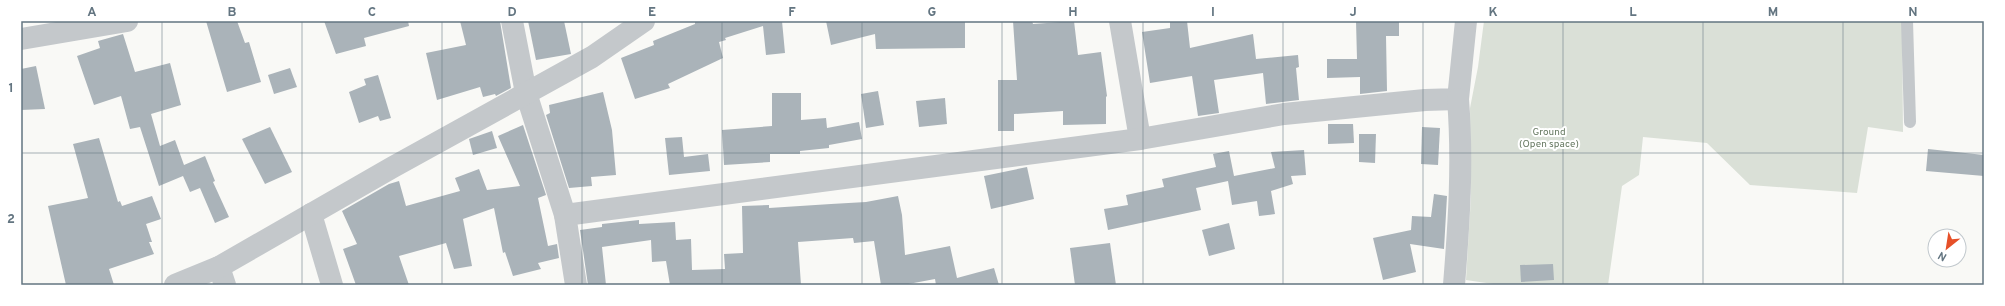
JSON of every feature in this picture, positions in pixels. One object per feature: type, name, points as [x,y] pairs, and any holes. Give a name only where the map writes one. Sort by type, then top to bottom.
[{"type":"street","points":[[21,39],[127,21]]},
{"type":"street","points":[[512,21],[526,93],[565,215],[576,285]]},
{"type":"street","points":[[175,285],[222,276],[311,214],[526,93],[592,58],[644,21]]},
{"type":"street","points":[[1120,21],[1140,139]]},
{"type":"street","points":[[1454,285],[1461,203],[1461,138],[1458,100],[1466,21]]},
{"type":"street","points":[[565,215],[1140,139],[1284,114],[1425,100],[1458,100]]},
{"type":"street","points":[[311,214],[332,285]]},
{"type":"lane","points":[[1907,21],[1910,122]]},
{"type":"green space","name":"Ground (Open space)","points":[[1484,21],[1902,21],[1903,132],[1868,127],[1857,193],[1750,185],[1707,143],[1643,137],[1639,175],[1622,186],[1608,285],[1500,285],[1466,280],[1471,196],[1470,108],[1478,67]]},
{"type":"building","points":[[206,21],[237,21],[245,43],[249,42],[261,82],[227,92]]},
{"type":"building","points":[[324,21],[408,21],[409,26],[364,38],[366,46],[336,54]]},
{"type":"building","points":[[460,21],[500,21],[511,88],[496,96],[495,94],[483,97],[480,87],[437,100],[426,53],[466,45]]},
{"type":"building","points":[[528,21],[564,21],[571,54],[536,60]]},
{"type":"building","points":[[695,21],[782,21],[785,53],[766,55],[763,26],[725,38],[726,40],[719,42],[723,58],[668,84],[670,88],[635,99],[621,58],[654,45],[653,41],[695,24]]},
{"type":"building","points":[[826,21],[965,21],[965,48],[876,49],[875,34],[831,45]]},
{"type":"building","points":[[1013,21],[1032,21],[1033,24],[1074,21],[1078,55],[1101,52],[1107,96],[1106,124],[1063,125],[1063,111],[1014,114],[1014,131],[998,131],[998,80],[1017,80]]},
{"type":"building","points":[[1170,21],[1187,21],[1190,48],[1253,34],[1256,59],[1298,55],[1299,67],[1296,68],[1299,100],[1266,104],[1263,73],[1214,80],[1219,113],[1198,116],[1192,76],[1150,83],[1142,32],[1170,28]]},
{"type":"building","points":[[1356,21],[1399,21],[1399,36],[1386,36],[1387,91],[1360,94],[1360,77],[1327,78],[1327,59],[1357,59]]},
{"type":"building","points":[[123,34],[135,72],[170,63],[181,105],[151,114],[160,146],[175,140],[184,165],[205,156],[215,181],[213,182],[229,217],[215,223],[200,188],[190,192],[183,176],[159,186],[140,127],[130,129],[121,96],[94,105],[77,56],[100,48],[98,41]]},
{"type":"building","points":[[36,66],[45,109],[21,110],[21,69]]},
{"type":"building","points":[[290,68],[297,87],[274,94],[268,75]]},
{"type":"building","points":[[378,75],[391,118],[380,121],[378,116],[359,123],[349,92],[366,85],[364,79]]},
{"type":"building","points":[[878,91],[884,125],[866,128],[861,94]]},
{"type":"building","points":[[603,92],[612,130],[616,175],[591,177],[592,186],[569,188],[546,115],[550,113],[549,105]]},
{"type":"building","points":[[772,93],[801,93],[801,120],[826,118],[827,128],[859,122],[862,139],[829,145],[829,148],[800,151],[800,154],[770,154],[770,162],[724,165],[722,130],[772,126]]},
{"type":"building","points":[[945,98],[947,124],[919,127],[916,101]]},
{"type":"building","points":[[1328,124],[1353,124],[1354,143],[1328,144]]},
{"type":"building","points":[[523,125],[546,195],[538,198],[548,246],[557,244],[559,258],[538,263],[541,269],[513,276],[505,252],[503,253],[494,208],[463,219],[472,266],[454,269],[446,243],[399,256],[409,285],[356,285],[343,249],[357,244],[342,211],[389,184],[399,181],[406,206],[460,191],[455,178],[479,169],[487,190],[520,186],[498,136]]},
{"type":"building","points":[[270,127],[292,172],[265,184],[242,139]]},
{"type":"building","points":[[1422,127],[1440,128],[1438,165],[1421,164]]},
{"type":"building","points":[[492,131],[497,148],[473,155],[469,139]]},
{"type":"building","points":[[1359,134],[1376,134],[1375,163],[1359,162]]},
{"type":"building","points":[[682,137],[684,157],[708,154],[710,171],[669,175],[665,138]]},
{"type":"building","points":[[99,138],[118,202],[120,201],[122,206],[152,196],[161,219],[146,224],[152,242],[149,242],[154,254],[109,269],[114,285],[66,285],[48,206],[88,198],[73,144]]},
{"type":"building","points":[[1928,149],[1984,155],[1984,176],[1926,171]]},
{"type":"building","points":[[1304,150],[1306,175],[1291,176],[1293,184],[1271,191],[1275,214],[1259,216],[1257,201],[1232,205],[1228,181],[1196,188],[1201,210],[1108,230],[1104,209],[1128,205],[1126,195],[1164,187],[1162,179],[1216,167],[1213,154],[1229,151],[1234,176],[1275,168],[1271,152]]},
{"type":"building","points":[[1027,167],[1034,199],[991,209],[984,176]]},
{"type":"building","points":[[1434,194],[1447,196],[1444,249],[1410,244],[1416,272],[1383,280],[1373,238],[1411,230],[1412,216],[1431,217]]},
{"type":"building","points":[[898,196],[902,215],[905,255],[950,246],[957,278],[994,268],[999,285],[936,285],[935,279],[903,285],[881,285],[874,241],[854,243],[853,238],[798,242],[801,285],[670,285],[666,261],[652,262],[651,240],[602,247],[606,285],[588,285],[580,230],[602,227],[602,224],[639,220],[639,224],[675,222],[676,240],[691,239],[692,270],[725,269],[724,254],[743,253],[742,206],[769,205],[769,208],[866,202]]},
{"type":"building","points":[[1229,223],[1235,249],[1209,256],[1202,230]]},
{"type":"building","points":[[1110,243],[1116,285],[1075,285],[1070,248]]},
{"type":"building","points":[[1553,264],[1554,280],[1521,282],[1520,265]]}]
